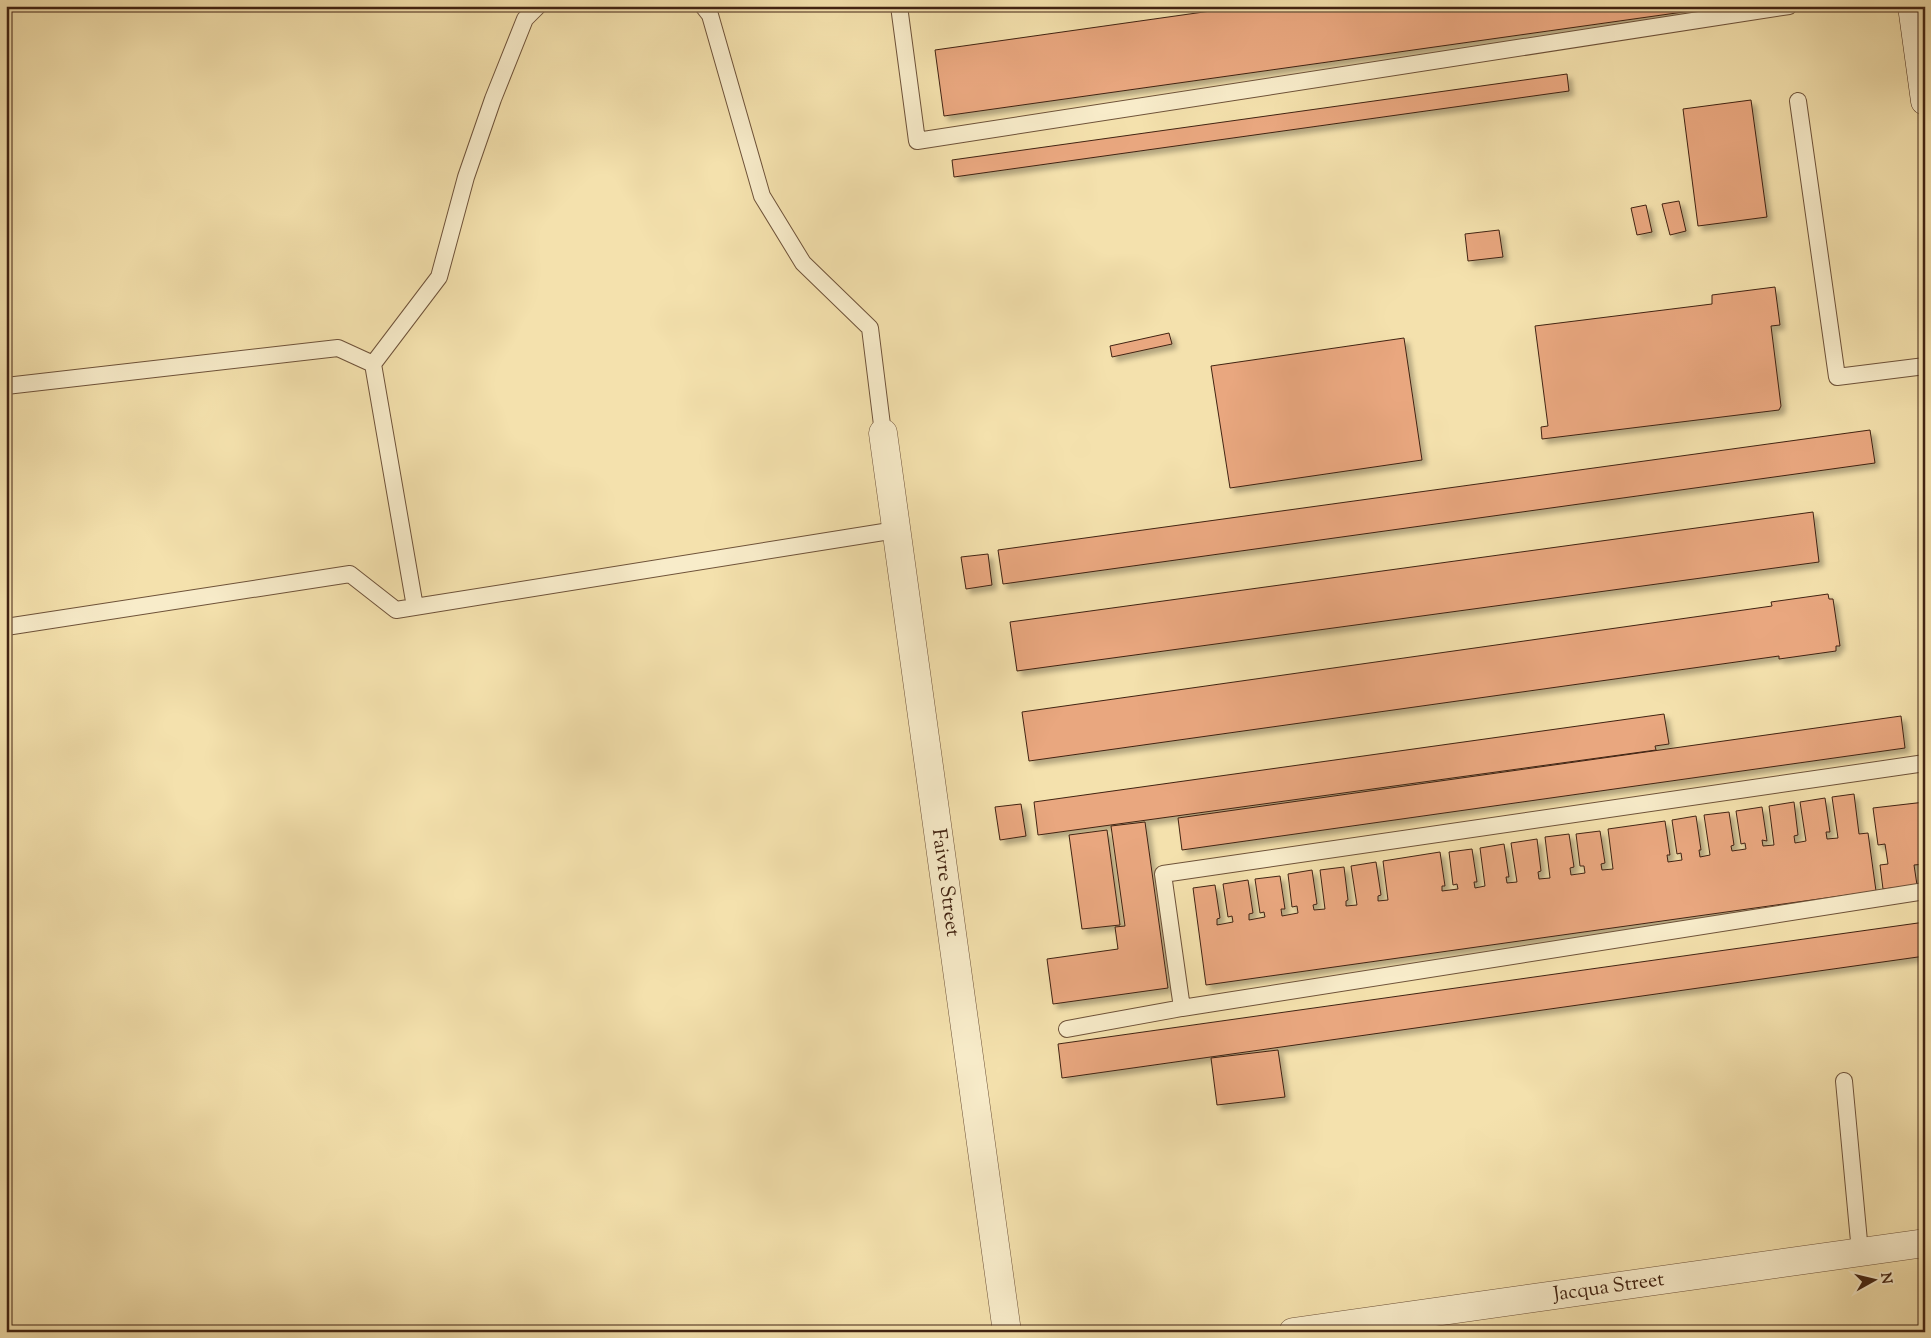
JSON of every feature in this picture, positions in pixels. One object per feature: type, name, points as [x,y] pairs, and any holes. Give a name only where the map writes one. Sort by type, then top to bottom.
[{"type":"street","points":[[1912,6],[1923,73],[1925,100]]},
{"type":"street","name":"Faivre Street","points":[[882,433],[1007,1332]]},
{"type":"street","name":"Jacqua Street","points":[[1293,1332],[1925,1243]]},
{"type":"lane","points":[[415,607],[373,364],[439,277],[466,177],[493,100],[524,18],[538,6]]},
{"type":"lane","points":[[703,6],[710,15],[762,196],[803,263],[870,328],[882,433]]},
{"type":"lane","points":[[899,6],[917,141],[1789,6]]},
{"type":"lane","points":[[1798,101],[1837,377],[1925,366]]},
{"type":"lane","points":[[6,386],[338,348],[373,364]]},
{"type":"lane","points":[[6,626],[350,574],[396,610],[896,530]]},
{"type":"lane","points":[[1182,1008],[1163,874],[1925,763]]},
{"type":"lane","points":[[1067,1029],[1182,1008],[1925,891]]},
{"type":"lane","points":[[1844,1081],[1860,1252]]},
{"type":"building","points":[[1246,6],[1726,6],[944,116],[935,50]]},
{"type":"building","points":[[1567,74],[1569,91],[954,177],[952,160]]},
{"type":"building","points":[[1751,100],[1767,217],[1698,226],[1683,109]]},
{"type":"building","points":[[1679,201],[1686,231],[1670,235],[1662,204]]},
{"type":"building","points":[[1646,205],[1652,232],[1637,235],[1631,208]]},
{"type":"building","points":[[1499,230],[1503,257],[1468,261],[1465,234]]},
{"type":"building","points":[[1775,287],[1780,325],[1771,326],[1781,406],[1779,410],[1542,439],[1541,427],[1548,426],[1535,326],[1712,304],[1712,295]]},
{"type":"building","points":[[1169,333],[1172,344],[1112,357],[1110,346]]},
{"type":"building","points":[[1404,338],[1422,460],[1230,488],[1211,366]]},
{"type":"building","points":[[1870,430],[1875,463],[1003,584],[998,550]]},
{"type":"building","points":[[1813,512],[1819,562],[1017,671],[1010,622]]},
{"type":"building","points":[[988,554],[992,585],[966,589],[961,557]]},
{"type":"building","points":[[1828,594],[1829,599],[1833,599],[1840,646],[1836,646],[1836,651],[1779,659],[1779,656],[1029,761],[1022,712],[1772,606],[1771,602]]},
{"type":"building","points":[[1664,714],[1669,744],[1655,746],[1656,750],[1038,835],[1034,802]]},
{"type":"building","points":[[1901,716],[1905,748],[1182,850],[1178,818]]},
{"type":"building","points":[[1854,794],[1859,834],[1868,833],[1876,891],[1206,985],[1193,888],[1215,885],[1220,918],[1217,919],[1217,925],[1233,922],[1232,916],[1228,917],[1223,884],[1248,880],[1253,913],[1249,914],[1249,920],[1265,917],[1264,912],[1260,913],[1255,879],[1280,876],[1285,909],[1281,909],[1282,916],[1298,913],[1297,906],[1292,907],[1288,874],[1312,870],[1317,904],[1313,905],[1314,910],[1325,909],[1320,870],[1344,867],[1348,900],[1346,901],[1346,906],[1357,905],[1351,866],[1376,862],[1381,895],[1378,896],[1378,901],[1388,900],[1383,861],[1440,852],[1445,886],[1442,886],[1442,891],[1458,889],[1457,884],[1453,885],[1449,852],[1472,849],[1477,882],[1474,882],[1475,888],[1485,886],[1480,848],[1504,844],[1509,877],[1506,877],[1507,883],[1517,882],[1511,843],[1537,839],[1541,871],[1538,872],[1539,879],[1550,878],[1545,837],[1569,834],[1574,867],[1570,868],[1571,875],[1585,873],[1584,866],[1580,866],[1576,834],[1600,831],[1605,863],[1601,864],[1602,870],[1613,869],[1608,829],[1665,821],[1670,855],[1667,855],[1668,862],[1682,860],[1681,853],[1677,854],[1672,820],[1696,816],[1701,850],[1699,850],[1700,857],[1710,855],[1704,815],[1729,812],[1734,845],[1731,846],[1732,851],[1746,849],[1745,843],[1741,844],[1736,811],[1762,807],[1767,841],[1762,840],[1763,846],[1774,845],[1769,806],[1794,802],[1798,835],[1794,836],[1795,843],[1806,841],[1800,802],[1825,798],[1830,832],[1826,832],[1827,839],[1838,838],[1832,797]]},
{"type":"building","points":[[1925,802],[1925,864],[1914,865],[1917,885],[1883,889],[1880,865],[1888,864],[1885,844],[1878,845],[1873,808]]},
{"type":"building","points":[[1021,804],[1026,836],[1000,840],[995,807]]},
{"type":"building","points":[[1145,822],[1168,988],[1053,1004],[1047,959],[1118,949],[1115,927],[1125,926],[1111,826]]},
{"type":"building","points":[[1107,830],[1120,925],[1082,929],[1069,835]]},
{"type":"building","points":[[1925,922],[1925,956],[1062,1078],[1058,1044]]},
{"type":"building","points":[[1278,1050],[1285,1097],[1217,1105],[1211,1058]]}]
